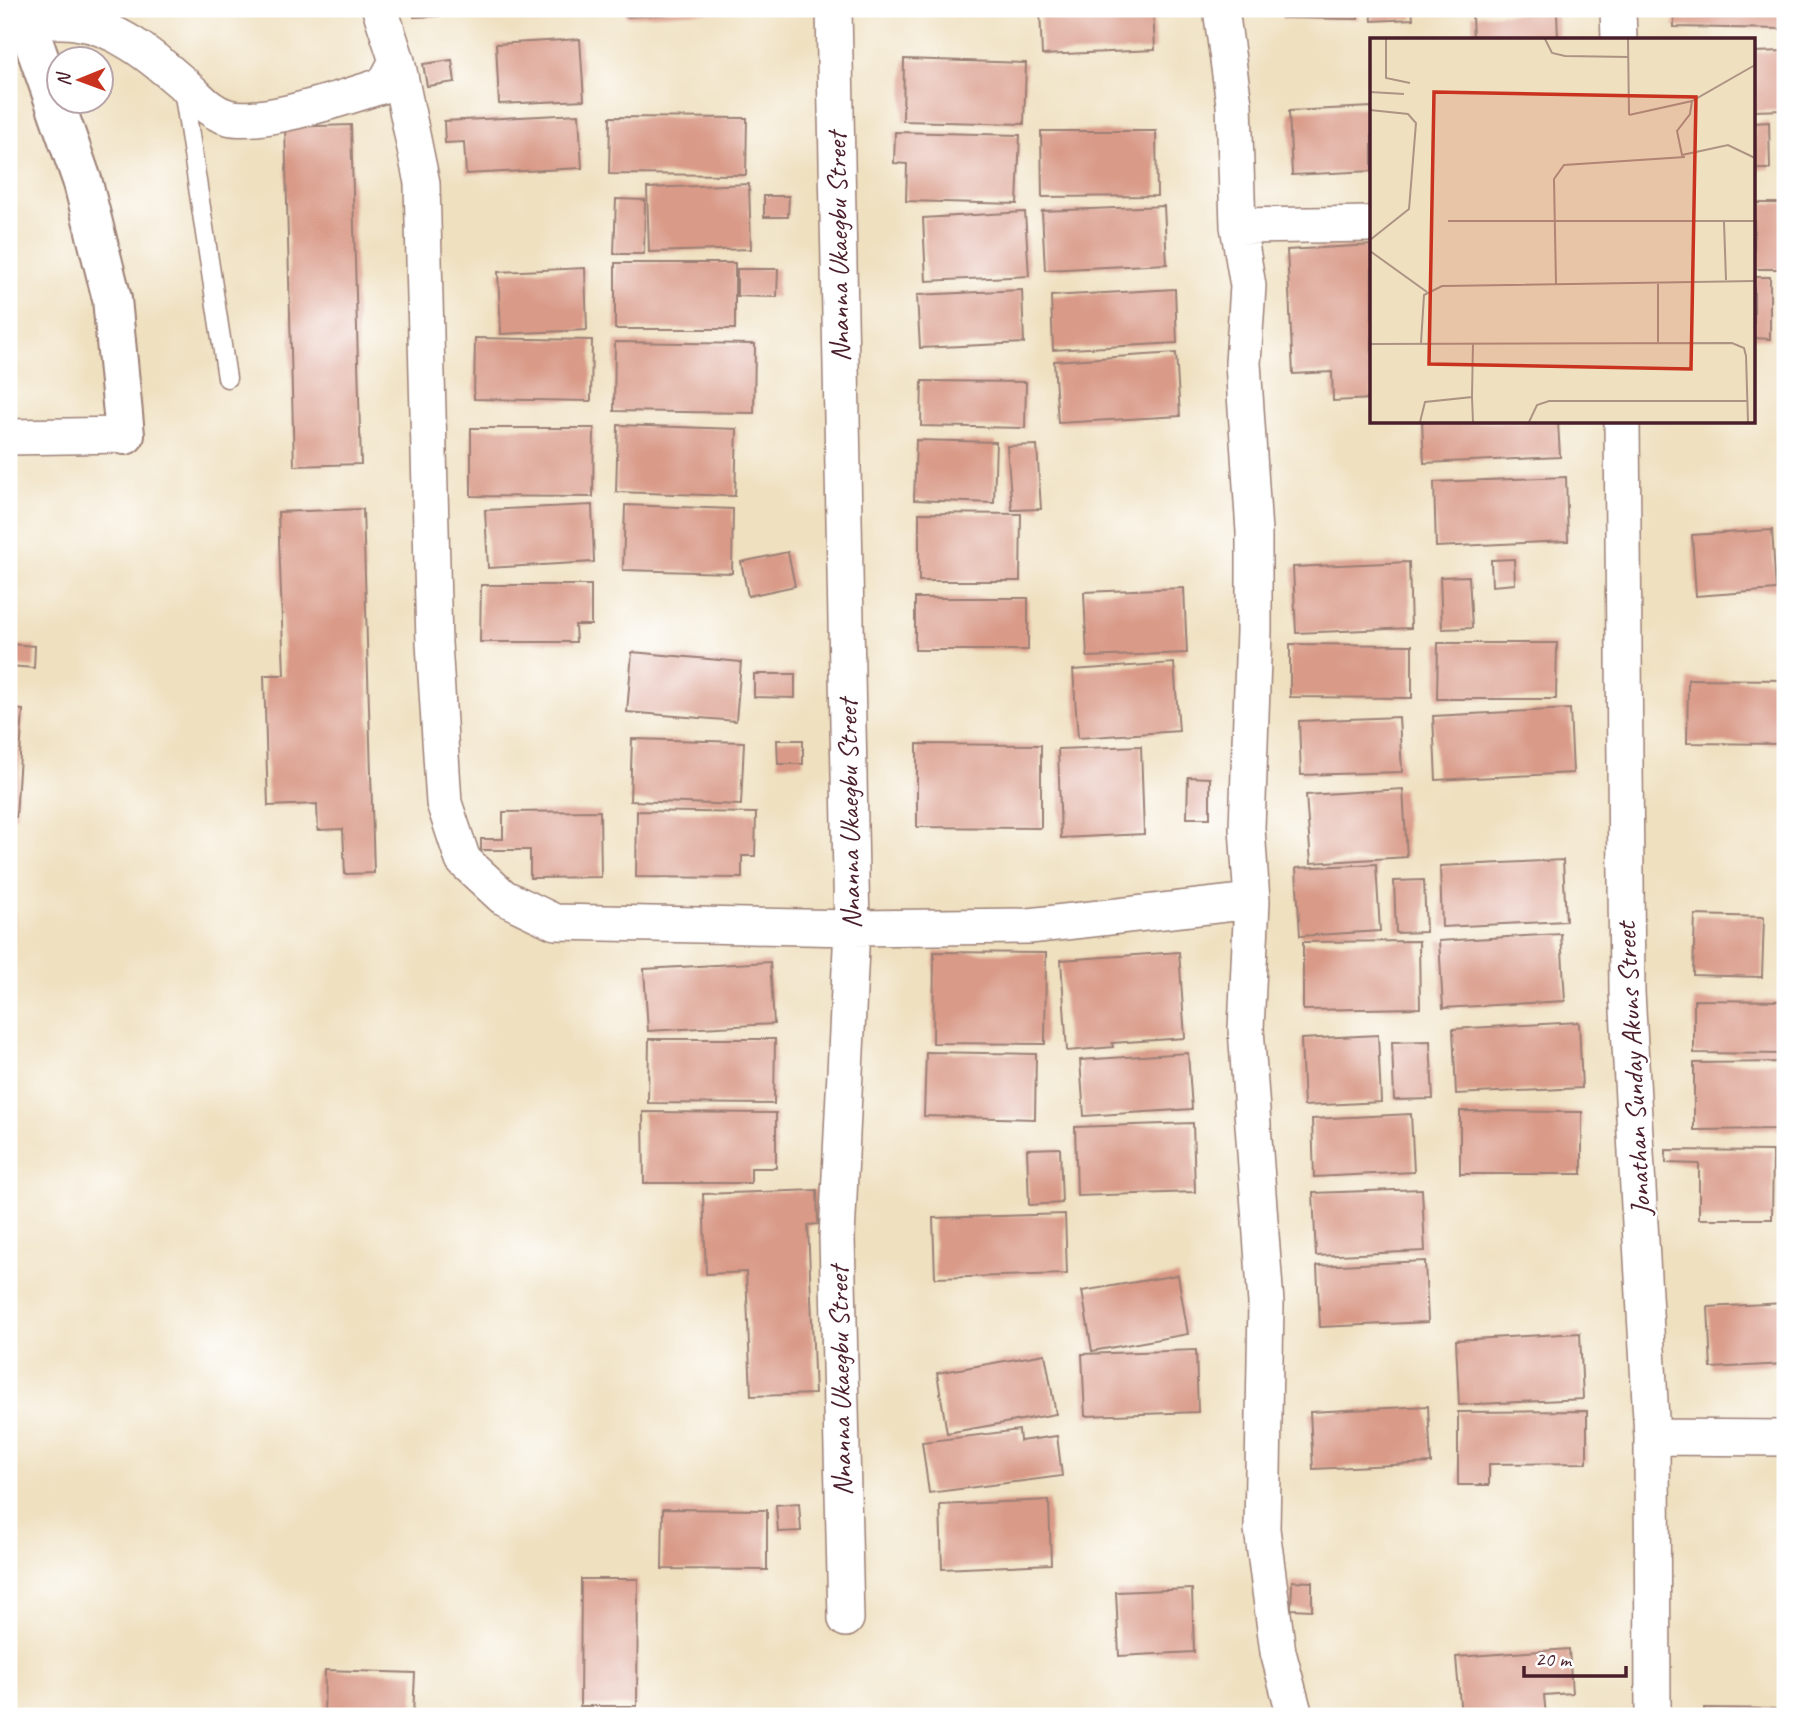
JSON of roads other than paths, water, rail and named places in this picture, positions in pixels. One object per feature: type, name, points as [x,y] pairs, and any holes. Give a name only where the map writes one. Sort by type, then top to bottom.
[{"type":"main road","points":[[24,15],[83,183],[112,299],[125,435]]},
{"type":"street","points":[[380,9],[397,61],[422,183],[434,643],[444,803],[463,860],[503,897],[555,922],[852,928],[1029,926],[1252,901]]},
{"type":"street","name":"Nnanna Ukaegbu Street","points":[[834,9],[852,928],[837,1237],[846,1619]]},
{"type":"street","points":[[1221,9],[1234,104],[1238,226],[1248,286],[1243,363],[1254,533],[1254,631],[1247,828],[1252,901],[1246,1029],[1266,1303],[1262,1529],[1278,1652],[1295,1716]]},
{"type":"street","points":[[1618,9],[1619,38]]},
{"type":"street","points":[[24,15],[76,22],[112,32],[182,82],[211,109],[229,117],[252,117],[307,109],[384,85],[397,61]]},
{"type":"street","points":[[1238,226],[1370,224]]},
{"type":"street","name":"Jonathan Sunday Akuns Street","points":[[1622,424],[1627,992],[1652,1437],[1653,1716]]},
{"type":"street","points":[[9,437],[125,435]]},
{"type":"street","points":[[1652,1437],[1785,1438]]},
{"type":"lane","points":[[182,82],[227,378]]}]
